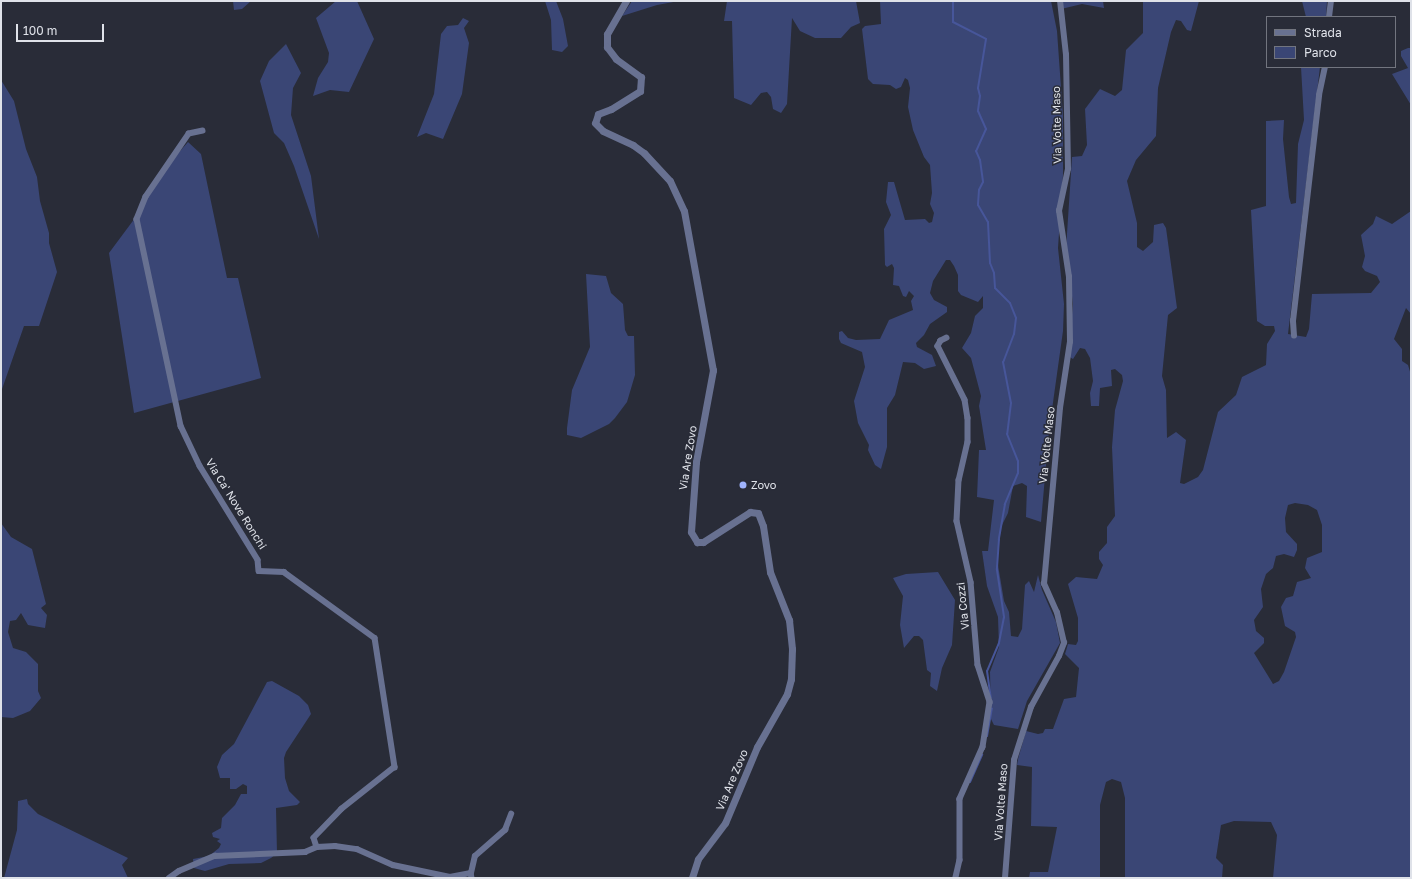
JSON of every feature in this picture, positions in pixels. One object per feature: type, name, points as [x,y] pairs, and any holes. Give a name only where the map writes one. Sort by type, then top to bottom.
[{"type":"street","name":"Via Are Zovo","points":[[626,1],[607,34],[607,47],[616,59],[641,76],[640,91],[611,109],[598,114],[595,122],[602,130],[634,145],[644,153],[670,181],[684,211],[713,370],[696,462],[691,532],[697,542],[703,542],[750,512],[758,513],[763,526],[770,572],[789,620],[792,649],[791,678],[787,694],[757,748],[725,823],[698,859],[692,878]]},
{"type":"street","name":"Via Volte Maso","points":[[1005,878],[1014,760],[1031,708],[1059,656],[1064,642],[1057,613],[1044,584],[1060,408],[1070,342],[1069,277],[1059,211],[1068,169],[1066,55],[1060,1]]},
{"type":"street","points":[[1329,16],[1331,1]]},
{"type":"street","points":[[1294,336],[1296,290],[1319,95],[1325,68]]},
{"type":"street","name":"Via Ca' Nove Ronchi","points":[[203,131],[189,134],[146,197],[137,218],[181,426],[200,466],[258,560],[259,571],[284,572],[375,638],[395,767],[342,809],[314,838],[314,843],[317,847]]},
{"type":"street","name":"Via Cozzi","points":[[947,338],[941,341],[938,346],[965,400],[968,418],[968,442],[959,480],[957,521],[971,582],[978,665],[990,702],[983,747],[960,799],[960,860],[956,878]]},
{"type":"street","points":[[169,878],[215,856],[305,852],[317,847],[357,849],[393,865],[441,876],[471,876],[476,856],[505,830],[511,814]]},
{"type":"green space","points":[[233,1],[251,1],[242,9],[234,10]]},
{"type":"green space","points":[[336,1],[357,1],[374,39],[349,92],[330,90],[313,96],[318,78],[328,62],[329,53],[316,18]]},
{"type":"green space","points":[[545,1],[556,1],[563,19],[568,46],[562,52],[552,50],[551,20]]},
{"type":"green space","points":[[632,1],[679,1],[657,5],[622,16]]},
{"type":"green space","points":[[727,1],[856,1],[860,23],[851,27],[841,38],[815,38],[800,31],[792,18],[787,104],[781,113],[773,109],[771,97],[767,92],[761,93],[751,105],[734,98],[732,21],[724,21]]},
{"type":"green space","points":[[880,1],[1051,1],[1057,31],[1063,116],[1063,175],[1058,248],[1064,304],[1063,331],[1049,431],[1041,522],[1026,517],[1027,486],[1022,483],[1013,486],[1008,513],[1001,527],[997,559],[1004,601],[1009,612],[1011,636],[1018,637],[1022,629],[1025,585],[1029,581],[1034,592],[1038,575],[1042,590],[1056,622],[1060,643],[1027,701],[1018,729],[994,725],[991,719],[990,672],[999,647],[998,617],[987,586],[982,551],[988,551],[994,500],[977,497],[979,450],[986,450],[979,406],[981,396],[971,358],[962,348],[971,333],[975,316],[983,308],[983,296],[978,302],[961,295],[958,291],[958,275],[950,260],[946,260],[933,281],[930,293],[934,300],[947,307],[947,312],[930,324],[924,335],[916,343],[917,347],[932,355],[936,366],[924,369],[915,363],[903,362],[895,395],[887,408],[887,447],[881,469],[875,465],[868,450],[869,445],[858,423],[854,401],[865,367],[862,352],[841,343],[839,339],[839,332],[842,331],[848,338],[856,340],[880,339],[889,320],[913,310],[911,301],[914,296],[909,291],[906,297],[903,296],[899,286],[893,285],[894,268],[892,264],[887,267],[885,265],[884,229],[891,215],[886,202],[888,182],[894,182],[905,220],[925,219],[929,223],[932,222],[934,213],[930,204],[932,193],[930,165],[924,157],[913,130],[908,107],[910,88],[908,80],[905,78],[901,87],[896,89],[890,85],[873,84],[868,79],[862,29],[865,26],[881,24]]},
{"type":"green space","points":[[1060,1],[1103,1],[1104,8],[1082,4],[1061,9]]},
{"type":"green space","points":[[1143,1],[1199,1],[1191,31],[1187,30],[1181,21],[1176,20],[1171,32],[1158,88],[1156,136],[1136,160],[1127,181],[1137,223],[1137,247],[1143,251],[1153,242],[1154,225],[1163,223],[1166,228],[1177,308],[1168,315],[1162,376],[1166,390],[1167,438],[1176,432],[1186,440],[1180,483],[1184,484],[1198,477],[1203,470],[1218,412],[1236,395],[1242,377],[1266,365],[1267,344],[1275,331],[1274,326],[1265,326],[1257,321],[1251,210],[1266,206],[1266,121],[1284,120],[1283,139],[1289,197],[1291,204],[1296,203],[1298,144],[1304,120],[1301,68],[1320,68],[1288,334],[1306,337],[1309,329],[1312,294],[1371,293],[1380,282],[1377,276],[1365,271],[1362,267],[1365,256],[1361,235],[1373,224],[1376,216],[1392,224],[1411,211],[1411,314],[1406,308],[1394,339],[1402,349],[1402,361],[1408,365],[1411,375],[1411,878],[1273,878],[1277,835],[1271,822],[1234,821],[1221,825],[1216,858],[1223,865],[1222,878],[1125,878],[1125,798],[1121,782],[1112,779],[1106,782],[1100,805],[1100,878],[1029,878],[1030,872],[1048,872],[1057,827],[1031,826],[1032,767],[1017,765],[1018,759],[1026,731],[1038,734],[1043,733],[1045,729],[1053,729],[1064,699],[1076,697],[1079,668],[1065,654],[1068,644],[1076,645],[1078,641],[1078,618],[1068,584],[1076,577],[1097,579],[1103,565],[1099,559],[1099,552],[1107,543],[1107,527],[1115,516],[1112,447],[1115,410],[1123,381],[1122,375],[1115,369],[1111,370],[1112,386],[1100,388],[1099,406],[1091,406],[1090,393],[1093,381],[1090,358],[1085,349],[1080,348],[1073,359],[1068,356],[1073,304],[1066,249],[1072,157],[1082,156],[1087,145],[1085,109],[1100,89],[1115,96],[1122,90],[1126,50],[1143,33]],"holes":[[[1295,503],[1308,505],[1317,510],[1322,525],[1322,552],[1307,558],[1305,568],[1311,578],[1297,582],[1293,596],[1286,598],[1281,607],[1285,626],[1295,632],[1296,637],[1284,672],[1279,681],[1273,684],[1254,653],[1264,643],[1264,638],[1256,631],[1254,620],[1263,607],[1261,589],[1266,574],[1273,568],[1276,556],[1284,554],[1294,557],[1297,550],[1297,544],[1286,532],[1285,518],[1288,505]]]},
{"type":"green space","points":[[1302,1],[1327,1],[1326,16],[1306,16]]},
{"type":"green space","points":[[463,18],[469,21],[464,28],[469,43],[462,94],[443,139],[426,133],[417,137],[434,94],[441,34],[447,26],[458,25]]},
{"type":"green space","points":[[286,44],[301,73],[293,88],[291,115],[311,176],[319,239],[294,166],[284,143],[274,133],[260,81],[269,61]]},
{"type":"green space","points":[[1411,48],[1411,105],[1392,74],[1408,68],[1401,56],[1401,51]]},
{"type":"green space","points":[[1,80],[14,101],[26,149],[37,177],[40,201],[49,233],[49,243],[57,272],[39,326],[24,326],[1,392]]},
{"type":"green space","points":[[188,142],[201,154],[227,278],[238,278],[261,378],[134,413],[109,253],[135,218],[161,173]]},
{"type":"green space","points":[[586,274],[606,276],[611,293],[623,304],[625,330],[628,336],[634,336],[635,375],[627,402],[615,418],[609,424],[581,438],[567,435],[567,428],[572,390],[590,347]]},
{"type":"green space","points":[[1,523],[11,537],[32,549],[46,604],[41,608],[47,615],[45,628],[28,625],[21,613],[16,620],[10,621],[8,632],[13,648],[26,652],[38,664],[38,691],[41,698],[30,711],[13,718],[1,717]]},
{"type":"green space","points":[[938,572],[955,600],[952,645],[942,668],[937,691],[930,686],[931,673],[927,670],[923,640],[919,636],[914,636],[904,648],[900,625],[903,596],[893,578],[906,574]]},
{"type":"green space","points":[[272,681],[299,696],[308,705],[311,714],[286,752],[284,758],[285,778],[289,791],[300,802],[297,805],[276,808],[277,853],[271,858],[261,863],[229,864],[205,871],[194,868],[193,859],[209,856],[219,848],[221,844],[217,841],[220,839],[213,837],[212,833],[221,828],[222,818],[235,805],[241,794],[247,794],[247,786],[243,784],[236,789],[230,789],[230,778],[220,778],[217,767],[222,755],[234,744],[267,682]]},
{"type":"green space","points":[[27,799],[28,804],[38,814],[128,858],[122,865],[128,878],[4,878],[17,830],[18,801]]},
{"type":"waterway","points":[[953,1],[953,22],[986,39],[978,88],[980,96],[978,111],[986,129],[976,151],[980,160],[983,182],[979,190],[978,205],[988,222],[990,263],[994,273],[995,288],[1010,303],[1016,318],[1014,334],[1003,362],[1011,403],[1007,434],[1018,461],[1018,473],[1005,504],[999,539],[997,570],[1004,617],[999,643],[987,671],[991,698]]},
{"type":"waterway","points":[[987,736],[992,708]]},
{"type":"waterway","points":[[970,782],[982,755]]},
{"type":"place","name":"Zovo","points":[[743,485]]}]
